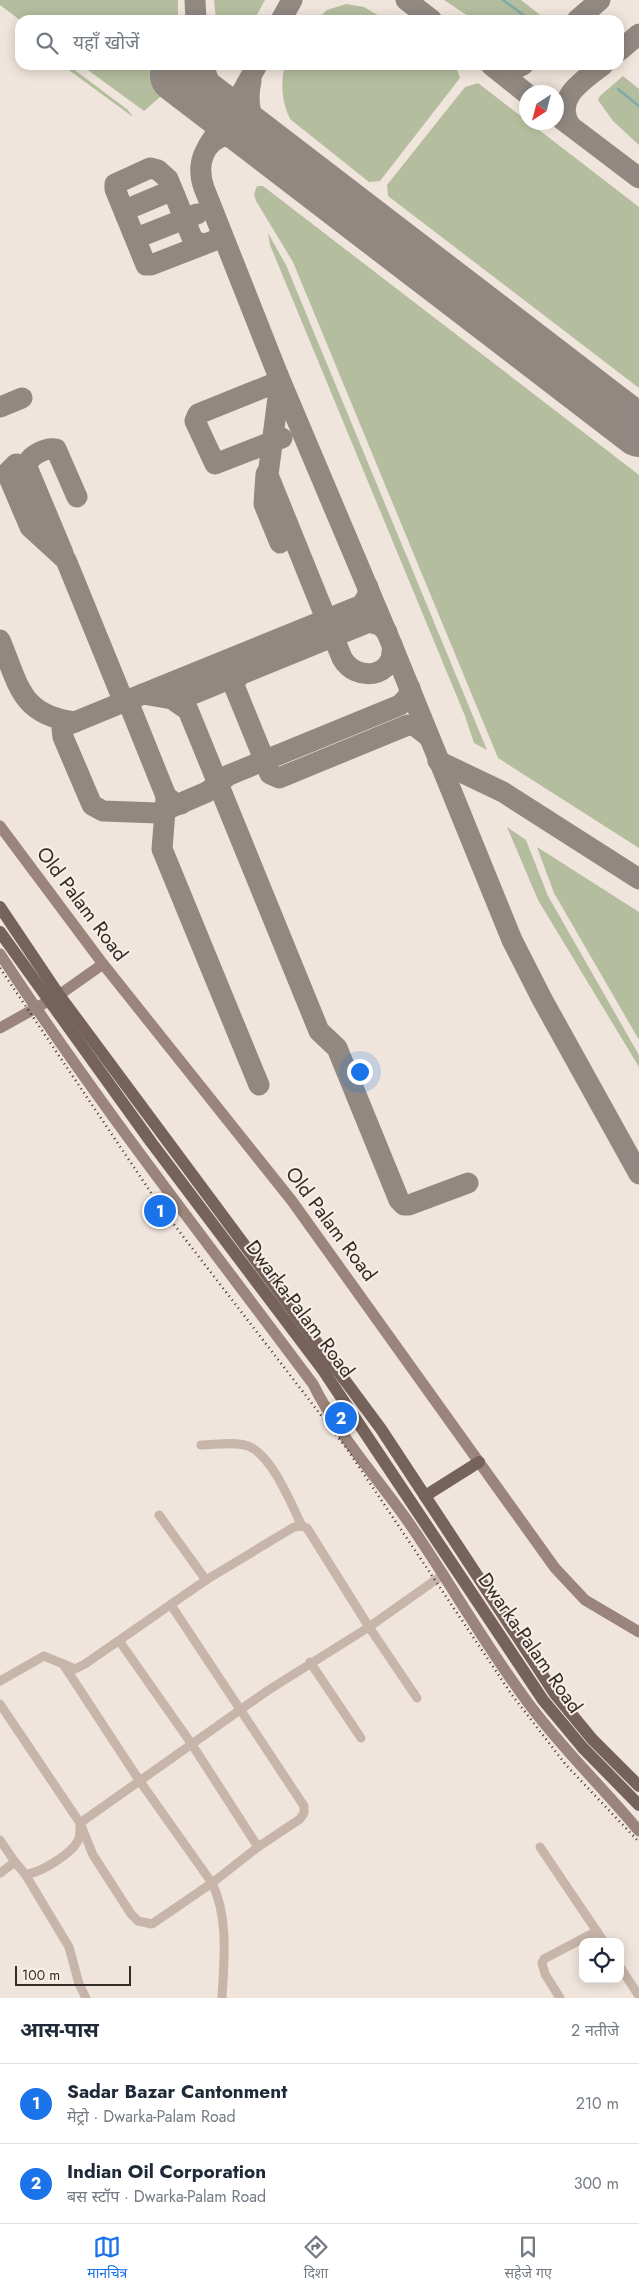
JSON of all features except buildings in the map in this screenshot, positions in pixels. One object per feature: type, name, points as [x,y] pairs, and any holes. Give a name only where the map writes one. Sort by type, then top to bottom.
[{"type":"main road","points":[[0,907],[54,998]]},
{"type":"main road","name":"Dwarka-Palam Road","points":[[0,932],[54,998],[333,1362],[425,1496],[555,1694],[592,1739],[639,1786]]},
{"type":"main road","name":"Dwarka-Palam Road","points":[[54,998],[151,1142],[323,1370],[544,1700],[583,1748],[639,1805]]},
{"type":"main road","points":[[425,1496],[479,1462]]},
{"type":"street","name":"Old Palam Road","points":[[0,826],[103,964],[292,1201],[554,1568],[573,1589],[600,1611],[639,1632]]},
{"type":"street","points":[[0,954],[35,1008],[114,1117],[313,1384],[332,1419],[374,1473],[444,1574],[526,1700],[564,1749],[639,1831]]},
{"type":"street","points":[[0,1028],[54,998],[103,964]]},
{"type":"street","points":[[201,1445],[239,1444],[249,1446],[263,1458],[279,1480],[302,1526]]},
{"type":"street","points":[[159,1515],[206,1580]]},
{"type":"street","points":[[0,1681],[44,1656],[75,1669],[120,1642],[206,1580],[294,1527],[302,1526],[307,1528],[369,1627],[417,1698]]},
{"type":"street","points":[[80,1823],[191,1743],[310,1662],[369,1627],[444,1574]]},
{"type":"street","points":[[0,1704],[80,1823],[93,1855],[131,1914],[138,1920],[152,1924],[212,1884],[258,1847],[300,1819],[304,1813],[304,1806],[171,1605]]},
{"type":"street","points":[[120,1642],[191,1743],[258,1847]]},
{"type":"street","points":[[310,1662],[361,1738]]},
{"type":"street","points":[[63,1664],[139,1780],[212,1884],[220,1899],[223,1916],[222,1998]]},
{"type":"street","points":[[25,1874],[32,1874],[62,1858],[73,1848],[79,1838],[80,1823]]},
{"type":"street","points":[[0,1840],[25,1874],[69,1947],[79,1984],[86,1998]]},
{"type":"street","points":[[540,1847],[601,1938]]},
{"type":"street","points":[[0,1873],[15,1862]]},
{"type":"street","points":[[560,1998],[545,1974],[542,1963],[544,1959],[597,1931]]},
{"type":"street","points":[[624,1973],[639,1996]]},
{"type":"green space","points":[[0,0],[178,0],[178,15],[15,16],[0,5]]},
{"type":"green space","points":[[214,0],[265,0],[257,15],[216,15]]},
{"type":"green space","points":[[444,0],[521,0],[540,15],[466,15]]},
{"type":"green space","points":[[346,4],[364,7],[378,15],[322,15],[327,10]]},
{"type":"green space","points":[[69,70],[75,70],[128,110],[133,117]]},
{"type":"green space","points":[[88,70],[180,70],[160,97],[144,111]]},
{"type":"green space","points":[[284,70],[457,70],[460,78],[380,181],[369,182],[290,119],[285,106]]},
{"type":"green space","points":[[623,76],[639,89],[639,145],[613,121],[598,100],[600,96]]},
{"type":"green space","points":[[478,83],[519,115],[519,130],[539,130],[639,207],[639,388],[388,196],[387,185],[465,87]]},
{"type":"green space","points":[[257,186],[263,186],[639,475],[639,848],[498,758],[293,262],[256,201],[254,194]]},
{"type":"green space","points":[[268,233],[286,265],[487,750],[474,743],[465,716],[270,245]]},
{"type":"green space","points":[[507,827],[526,840],[548,896],[639,1055],[639,1067],[538,900]]},
{"type":"green space","points":[[537,847],[639,912],[639,1040],[554,893]]},
{"type":"waterway","points":[[503,0],[524,15]]},
{"type":"waterway","points":[[618,89],[639,106]]},
{"type":"taxiway","points":[[195,0],[196,15]]},
{"type":"taxiway","points":[[284,15],[292,0]]},
{"type":"taxiway","points":[[406,0],[426,15]]},
{"type":"taxiway","points":[[583,15],[600,0]]},
{"type":"taxiway","points":[[624,47],[639,34]]},
{"type":"taxiway","points":[[205,70],[213,93],[237,123]]},
{"type":"taxiway","points":[[208,146],[236,103],[254,70]]},
{"type":"taxiway","points":[[497,70],[519,87]]},
{"type":"taxiway","points":[[505,70],[512,70]]},
{"type":"taxiway","points":[[570,125],[565,106],[568,98],[580,83],[597,70]]},
{"type":"taxiway","points":[[251,81],[249,99],[252,116],[259,132],[270,147]]},
{"type":"taxiway","points":[[564,121],[639,178]]},
{"type":"taxiway","points":[[271,149],[246,136],[223,136],[214,141],[203,156],[201,177],[204,188],[278,375],[392,645],[512,940],[542,999],[639,1174]]},
{"type":"taxiway","points":[[202,244],[193,240],[168,179],[158,170],[150,168],[115,184],[115,189],[146,265],[151,265],[218,239],[224,241]]},
{"type":"taxiway","points":[[126,216],[126,211],[130,208],[168,192],[175,196]]},
{"type":"taxiway","points":[[133,233],[139,237],[197,214]]},
{"type":"taxiway","points":[[278,375],[275,383],[198,414],[195,421],[215,464],[282,438]]},
{"type":"taxiway","points":[[280,382],[268,475],[342,658],[348,666],[356,671],[365,674],[374,673],[382,670],[388,664],[392,656],[392,645]]},
{"type":"taxiway","points":[[0,407],[22,398]]},
{"type":"taxiway","points":[[63,553],[27,467],[30,459],[47,449],[56,449],[77,497]]},
{"type":"taxiway","points":[[27,467],[16,464],[7,473],[30,527],[66,560],[121,695],[131,709],[166,796],[174,803],[181,804]]},
{"type":"taxiway","points":[[266,474],[264,504],[280,543]]},
{"type":"taxiway","points":[[143,694],[362,605],[368,595],[368,587]]},
{"type":"taxiway","points":[[387,632],[380,625],[369,622],[178,700],[143,694],[65,726],[62,729],[63,737],[92,805],[103,811],[158,813],[207,792],[229,775],[400,705],[408,697],[410,688]]},
{"type":"taxiway","points":[[0,640],[18,684],[32,705],[43,713],[75,722]]},
{"type":"taxiway","points":[[241,674],[235,681],[235,688],[270,774],[279,778],[408,725],[415,726],[428,736]]},
{"type":"taxiway","points":[[175,701],[188,710],[319,1031],[337,1048],[399,1200],[404,1205],[409,1205],[468,1183]]},
{"type":"taxiway","points":[[438,761],[503,792],[639,879]]},
{"type":"taxiway","points":[[166,799],[162,849],[259,1085]]},
{"type":"runway","points":[[176,76],[639,431]]},
{"type":"railway","points":[[0,968],[162,1209],[347,1449],[512,1695],[566,1765],[639,1842]]},
{"type":"railway","points":[[147,1200],[167,1228]]},
{"type":"place","name":"Sadar Bazar Cantonment","points":[[160,1211]]},
{"type":"place","name":"Indian Oil Corporation","points":[[341,1418]]}]
